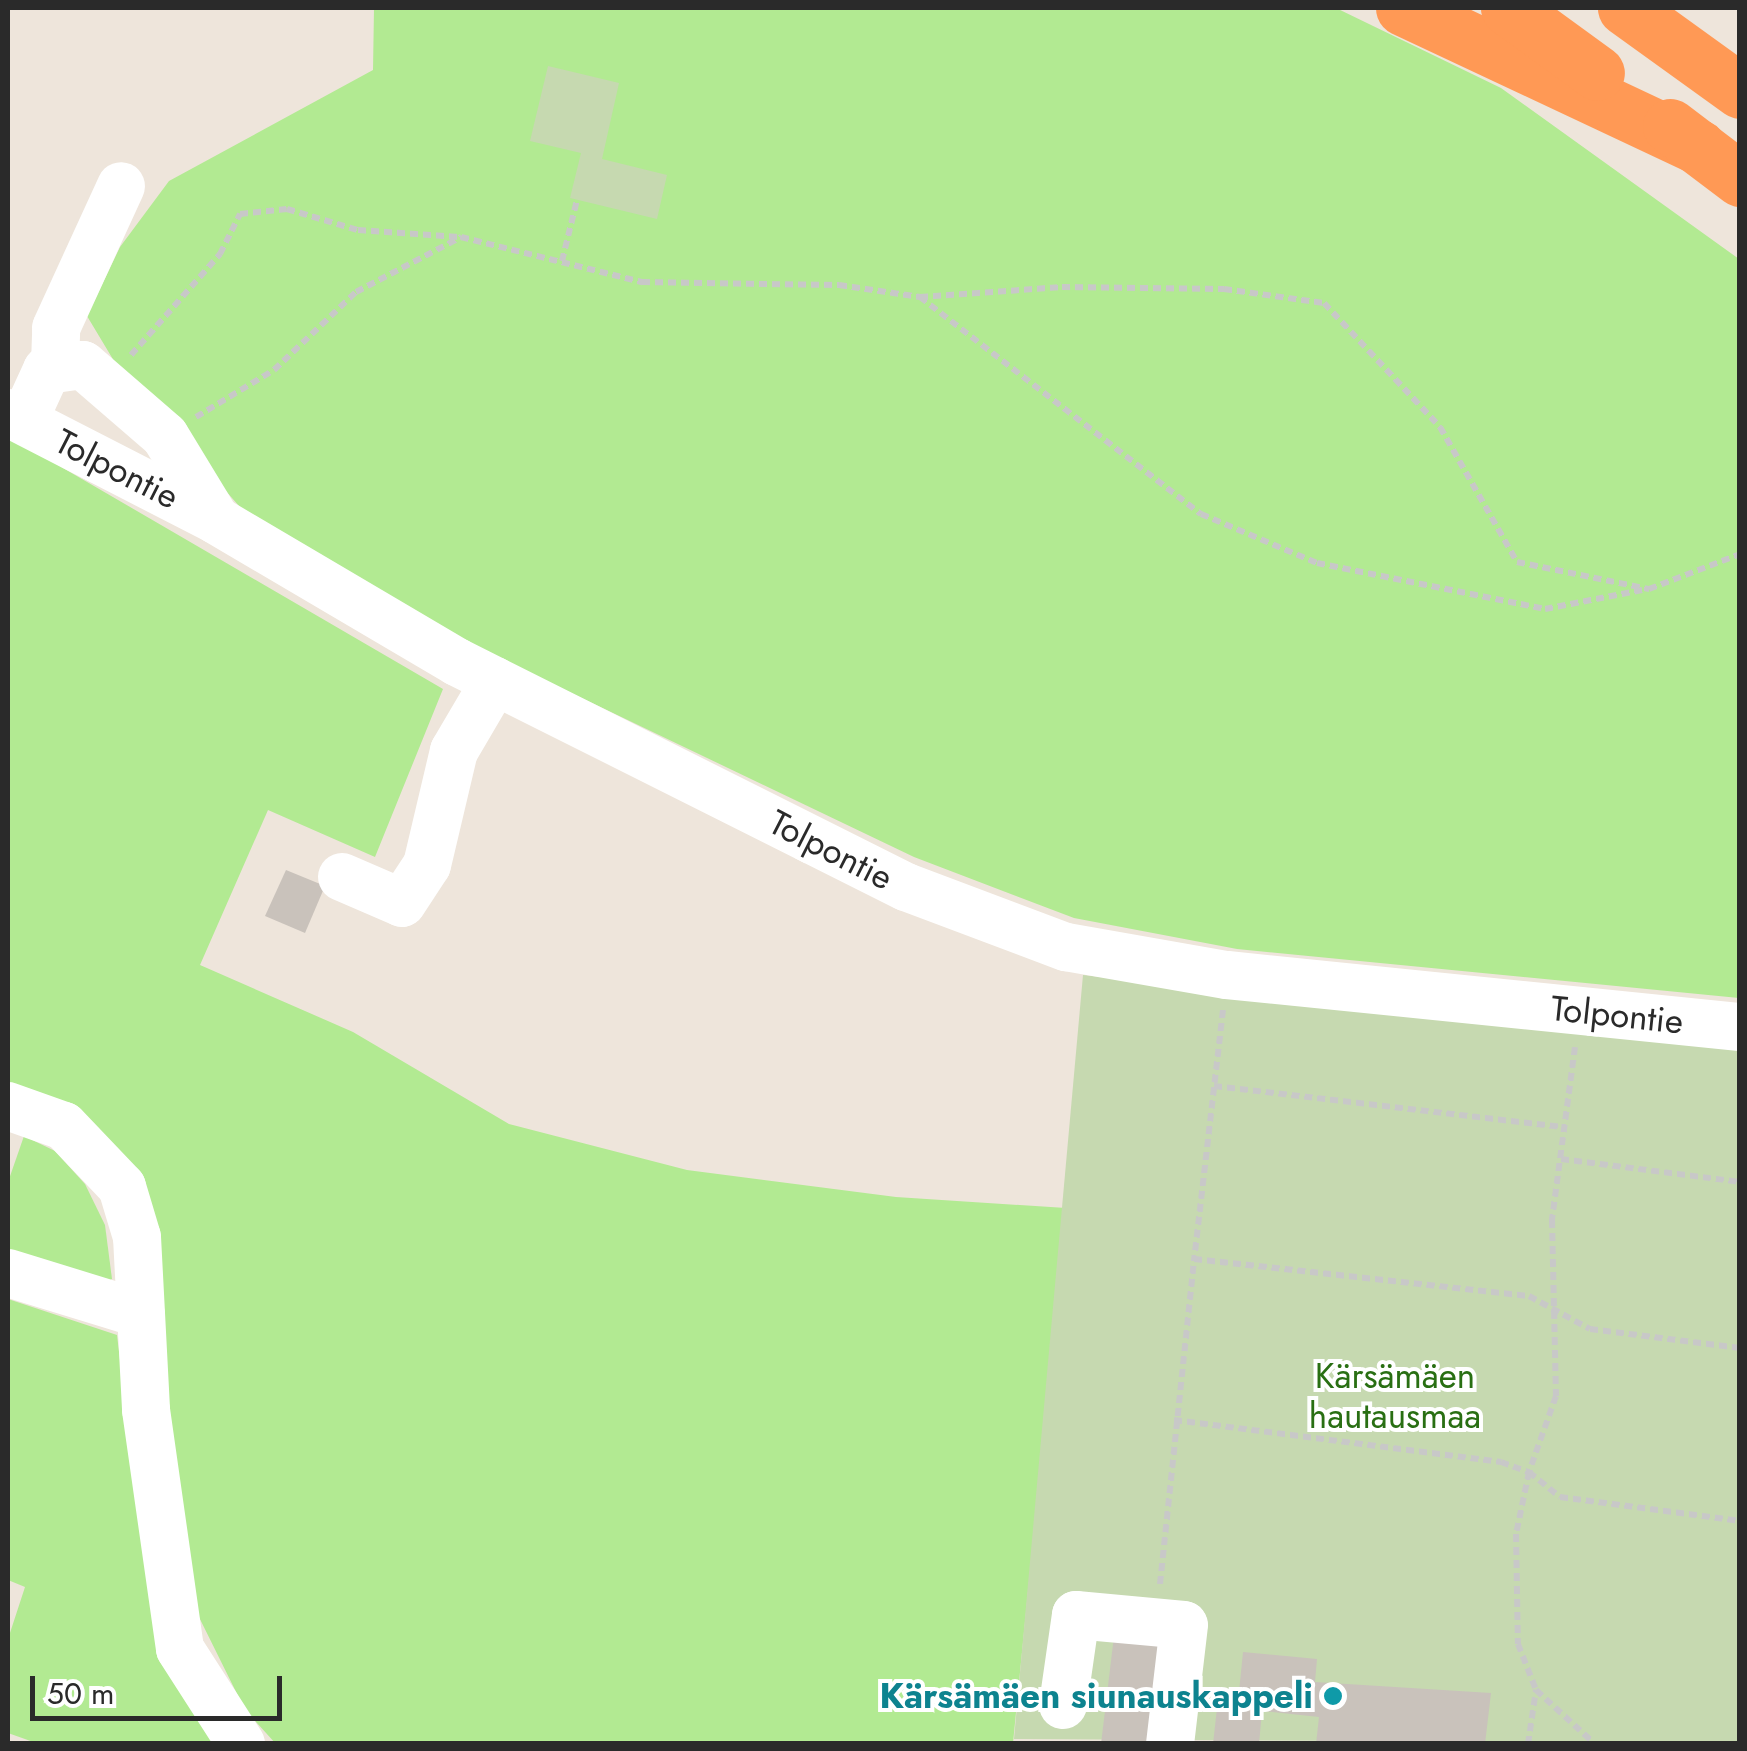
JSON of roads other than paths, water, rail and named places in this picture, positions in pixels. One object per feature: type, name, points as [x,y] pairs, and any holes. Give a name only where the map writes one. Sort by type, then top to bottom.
[{"type":"highway","points":[[1403,8],[1719,163]]},
{"type":"highway","points":[[1508,8],[1719,163]]},
{"type":"highway","points":[[1626,8],[1740,90]]},
{"type":"street","points":[[16,417],[55,364],[56,328],[121,186]]},
{"type":"street","points":[[55,364],[83,364],[106,378],[166,436],[216,520]]},
{"type":"street","name":"Tolpontie","points":[[16,417],[216,520],[495,681],[906,887],[1066,947],[1227,975],[1740,1027]]},
{"type":"street","points":[[342,878],[402,903],[427,865],[454,750],[495,681]]},
{"type":"street","points":[[8,1106],[64,1126],[122,1187],[137,1237],[146,1410],[180,1649],[241,1744]]},
{"type":"street","points":[[8,1273],[141,1314]]},
{"type":"street","points":[[1063,1705],[1076,1614],[1184,1625],[1170,1744]]},
{"type":"place","name":"Kärsämäen siunauskappeli","points":[[1333,1696]]},
{"type":"park label","name":"Kärsämäen hautausmaa","points":[[1395,1396]]}]
